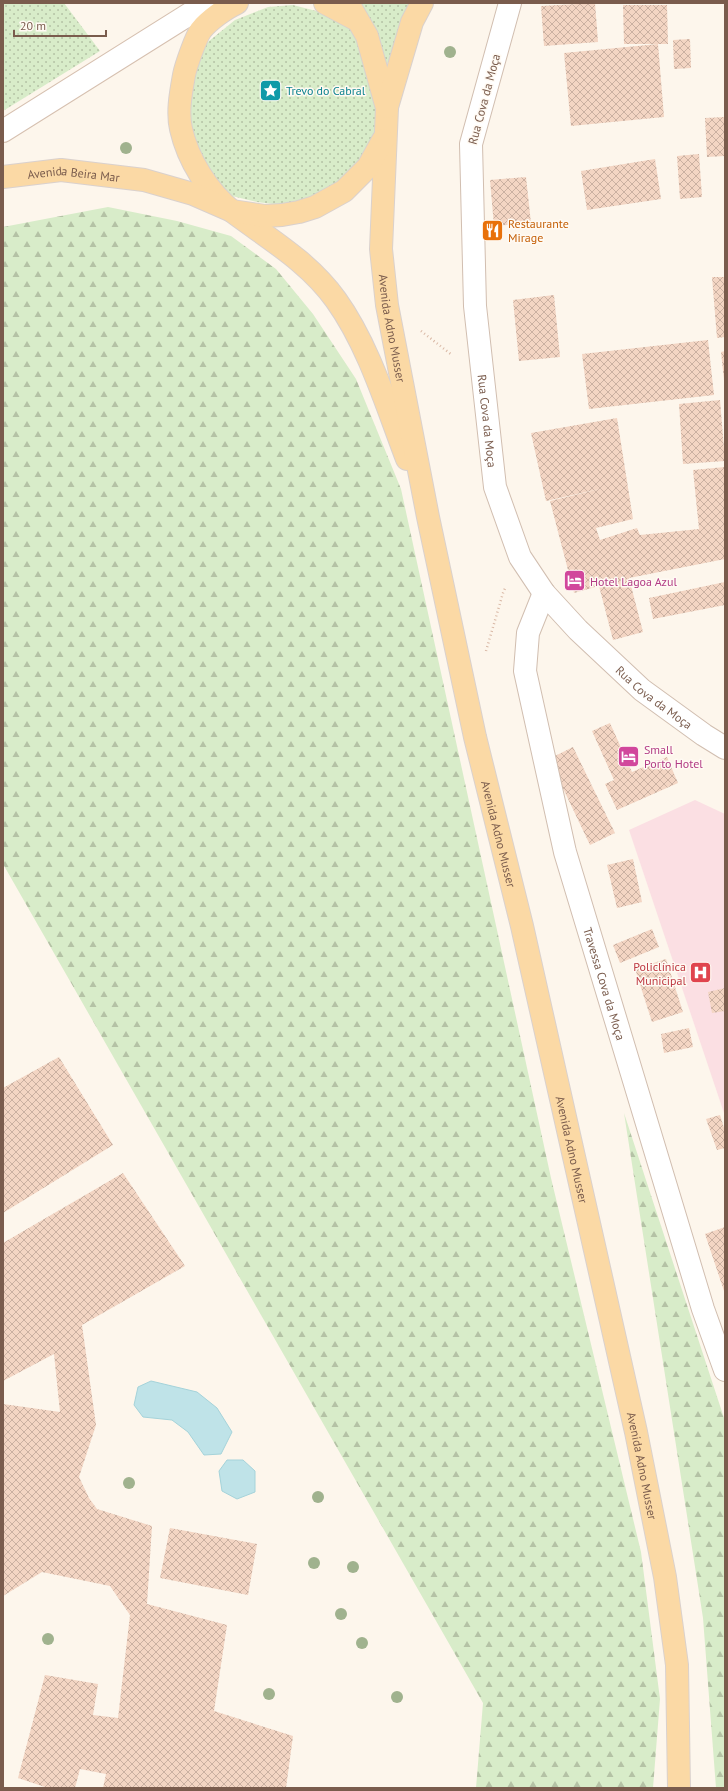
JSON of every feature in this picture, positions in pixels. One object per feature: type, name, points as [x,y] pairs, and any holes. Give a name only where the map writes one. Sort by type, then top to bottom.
[{"type":"main road","points":[[237,3],[227,8],[201,30],[186,67],[180,97],[181,128],[193,162],[208,185],[232,211],[254,215],[276,215],[299,212],[320,205],[344,191],[356,180],[377,153],[385,138]]},
{"type":"main road","points":[[325,3],[352,11],[367,36],[387,108]]},
{"type":"main road","points":[[387,108],[412,22],[422,3]]},
{"type":"main road","name":"Avenida Adno Musser","points":[[387,108],[381,249],[387,304],[428,517],[475,737],[522,926],[636,1432],[665,1577],[677,1664],[679,1788]]},
{"type":"main road","name":"Avenida Beira Mar","points":[[3,177],[61,170],[144,180],[193,194],[232,211]]},
{"type":"main road","name":"Avenida Adno Musser","points":[[232,211],[302,262],[335,299],[356,333],[379,385],[428,517]]},
{"type":"street","points":[[3,131],[207,3]]},
{"type":"street","name":"Rua Cova da Moça","points":[[510,3],[470,144],[476,306],[482,378],[495,486],[520,557],[544,592],[578,630],[642,690],[704,736],[725,748]]},
{"type":"street","name":"Travessa Cova da Moça","points":[[544,592],[528,632],[526,671],[565,852],[703,1309],[725,1370]]},
{"type":"path","points":[[387,304],[482,378]]},
{"type":"path","points":[[485,656],[503,593],[520,557]]},
{"type":"shaded area","name":"Policlínica Municipal","points":[[695,800],[725,814],[725,1116],[629,830]]},
{"type":"green space","points":[[3,3],[64,3],[100,51],[3,111]]},
{"type":"green space","points":[[358,3],[412,3],[387,65],[374,34]]},
{"type":"green space","points":[[293,5],[320,12],[345,24],[365,44],[376,65],[377,136],[347,181],[305,201],[281,205],[257,202],[232,196],[208,177],[184,124],[190,62],[209,41],[235,20],[268,7]]},
{"type":"green space","points":[[108,207],[177,221],[231,236],[276,269],[313,314],[356,379],[401,489],[551,1178],[641,1552],[660,1699],[653,1788],[476,1788],[483,1703],[3,864],[3,227]]},
{"type":"green space","points":[[624,1113],[725,1421],[725,1788],[716,1788],[703,1618]]},
{"type":"water","points":[[151,1381],[197,1392],[217,1408],[232,1432],[221,1454],[204,1455],[188,1432],[172,1420],[143,1417],[134,1405],[138,1387]]},
{"type":"water","points":[[227,1460],[243,1460],[255,1471],[255,1492],[237,1499],[222,1491],[219,1471]]},
{"type":"building","points":[[595,3],[598,42],[544,46],[541,6]]},
{"type":"building","points":[[623,5],[667,5],[668,44],[624,44]]},
{"type":"building","points":[[690,39],[691,68],[674,69],[673,40]]},
{"type":"building","points":[[658,44],[664,117],[571,126],[564,53]]},
{"type":"building","points":[[725,117],[725,156],[707,157],[705,118]]},
{"type":"building","points":[[699,154],[702,197],[680,199],[677,156]]},
{"type":"building","points":[[655,159],[661,199],[587,210],[581,171]]},
{"type":"building","points":[[526,177],[531,223],[494,226],[490,180]]},
{"type":"building","points":[[712,277],[725,277],[725,337],[717,338]]},
{"type":"building","points":[[554,295],[560,357],[519,361],[513,300]]},
{"type":"building","points":[[708,340],[714,395],[589,409],[582,354]]},
{"type":"building","points":[[725,351],[725,380],[724,380],[721,352]]},
{"type":"building","points":[[720,400],[725,461],[683,464],[679,404]]},
{"type":"building","points":[[617,418],[633,519],[596,528],[600,540],[637,528],[640,535],[699,529],[693,470],[725,467],[725,559],[629,578],[643,632],[613,640],[599,586],[574,593],[550,501],[604,488],[546,501],[531,433]]},
{"type":"building","points":[[725,582],[725,605],[653,619],[649,598]]},
{"type":"building","points":[[610,723],[632,772],[667,757],[678,783],[617,810],[605,784],[614,780],[592,731]]},
{"type":"building","points":[[573,747],[615,833],[590,845],[549,759]]},
{"type":"building","points":[[633,859],[642,902],[617,908],[607,865]]},
{"type":"building","points":[[652,929],[659,947],[620,963],[613,945]]},
{"type":"building","points":[[666,959],[683,1012],[652,1022],[635,969]]},
{"type":"building","points":[[725,988],[725,1011],[712,1013],[708,992]]},
{"type":"building","points":[[689,1028],[693,1047],[664,1053],[661,1034]]},
{"type":"building","points":[[59,1057],[113,1145],[3,1213],[3,1088]]},
{"type":"building","points":[[720,1115],[725,1131],[725,1148],[717,1150],[706,1119]]},
{"type":"building","points":[[123,1173],[185,1266],[82,1325],[96,1425],[79,1477],[89,1498],[97,1509],[152,1526],[147,1604],[227,1625],[214,1711],[293,1736],[286,1788],[103,1788],[106,1774],[80,1769],[75,1788],[48,1788],[18,1778],[45,1675],[98,1684],[93,1715],[118,1718],[130,1615],[110,1586],[42,1572],[3,1596],[3,1404],[60,1412],[54,1354],[3,1381],[3,1243]]},
{"type":"building","points":[[725,1227],[725,1294],[705,1234]]},
{"type":"building","points":[[170,1528],[257,1544],[248,1595],[160,1578]]},
{"type":"place","name":"Trevo do Cabral","points":[[270,90]]},
{"type":"place","name":"Restaurante Mirage","points":[[493,230]]},
{"type":"place","name":"Hotel Lagoa Azul","points":[[574,581]]},
{"type":"place","name":"Small Porto Hotel","points":[[629,756]]},
{"type":"place","name":"Policlínica Municipal","points":[[701,973]]}]
